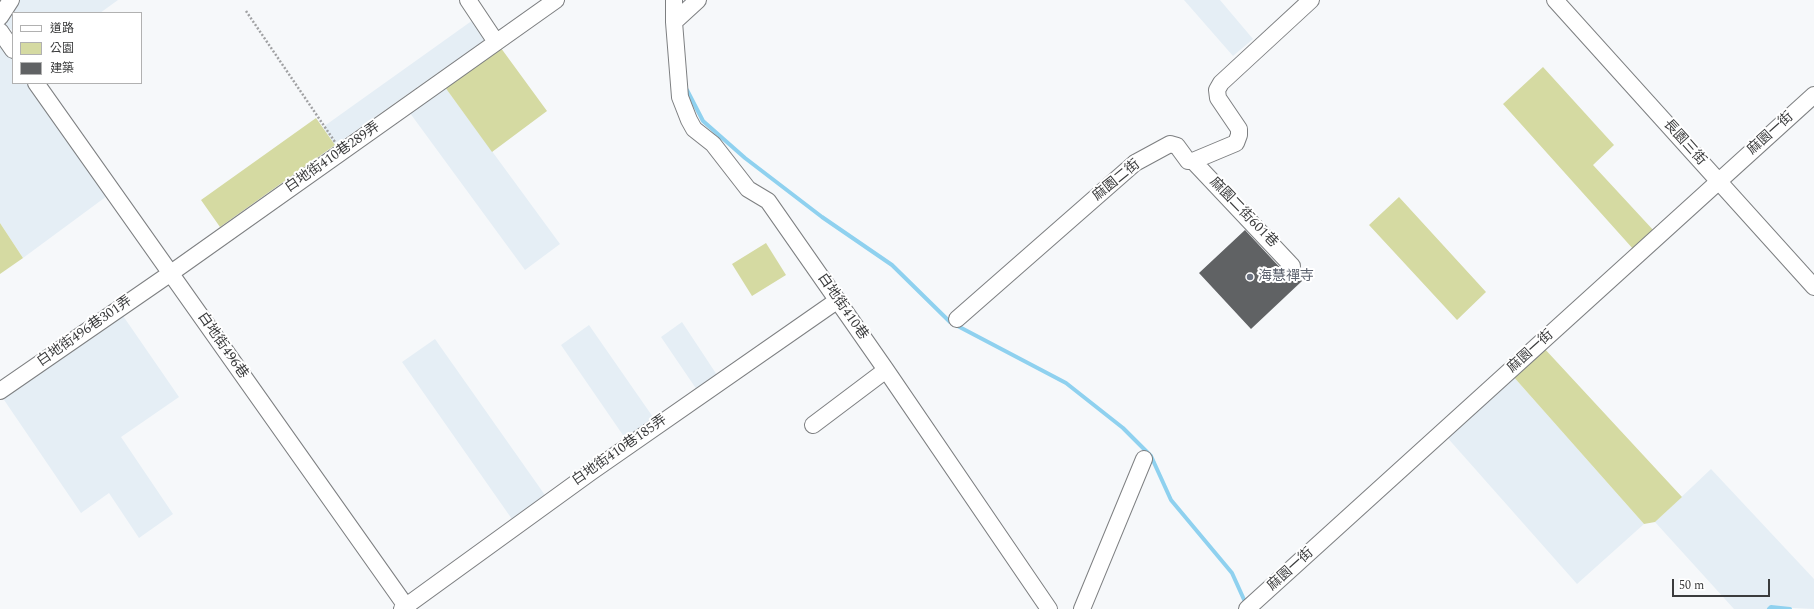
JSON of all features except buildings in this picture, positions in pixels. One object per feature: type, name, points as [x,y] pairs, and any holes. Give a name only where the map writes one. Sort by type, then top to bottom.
[{"type":"street","points":[[0,17],[11,0]]},
{"type":"street","points":[[468,0],[496,42]]},
{"type":"street","name":"白地街410巷289弄","points":[[171,273],[556,0]]},
{"type":"street","name":"白地街410巷","points":[[674,0],[674,22],[680,97],[689,120],[694,128],[713,144],[748,189],[768,201],[838,300],[1049,609]]},
{"type":"street","points":[[674,22],[698,0]]},
{"type":"street","points":[[1193,161],[1236,143],[1239,135],[1239,129],[1218,98],[1217,90],[1220,83],[1311,0]]},
{"type":"street","name":"長園三街","points":[[1555,0],[1814,287]]},
{"type":"street","points":[[0,32],[12,49]]},
{"type":"street","name":"白地街496巷","points":[[37,84],[405,608]]},
{"type":"street","name":"麻園一街","points":[[1247,609],[1814,95]]},
{"type":"street","name":"麻園二街","points":[[957,319],[1135,164],[1170,144],[1177,146],[1188,160],[1193,161]]},
{"type":"street","name":"麻園二街601巷","points":[[1193,161],[1292,266]]},
{"type":"street","name":"白地街496巷301弄","points":[[0,391],[171,273]]},
{"type":"street","name":"白地街410巷185弄","points":[[405,608],[590,472],[838,300]]},
{"type":"street","points":[[813,425],[886,370]]},
{"type":"street","points":[[1082,609],[1144,459]]},
{"type":"path","points":[[246,11],[342,152]]},
{"type":"shaded area","points":[[17,0],[118,0],[101,12],[12,12],[12,30],[2,23]]},
{"type":"shaded area","points":[[1184,0],[1220,0],[1253,39],[1233,56]]},
{"type":"shaded area","points":[[473,20],[486,39],[335,145],[323,127]]},
{"type":"shaded area","points":[[0,39],[12,57],[12,84],[31,84],[107,196],[23,258],[0,223]]},
{"type":"shaded area","points":[[442,83],[560,244],[525,270],[407,109]]},
{"type":"shaded area","points":[[119,310],[179,397],[121,437],[173,514],[139,538],[109,493],[81,513],[0,394]]},
{"type":"shaded area","points":[[682,322],[717,375],[697,390],[661,337]]},
{"type":"shaded area","points":[[589,325],[655,420],[627,441],[561,345]]},
{"type":"shaded area","points":[[435,339],[547,498],[514,522],[402,362]]},
{"type":"shaded area","points":[[1512,375],[1644,524],[1577,584],[1445,435]]},
{"type":"shaded area","points":[[1711,469],[1814,579],[1814,609],[1774,607],[1769,609],[1734,609],[1655,522]]},
{"type":"green space","points":[[498,44],[547,111],[492,152],[442,83]]},
{"type":"green space","points":[[1543,67],[1614,145],[1593,165],[1655,232],[1634,250],[1503,104]]},
{"type":"green space","points":[[316,118],[335,145],[220,227],[201,200]]},
{"type":"green space","points":[[1399,197],[1486,292],[1457,320],[1369,225]]},
{"type":"green space","points":[[0,223],[23,258],[0,274]]},
{"type":"green space","points":[[766,243],[786,275],[752,296],[732,264]]},
{"type":"green space","points":[[1543,347],[1682,497],[1655,522],[1644,524],[1512,375]]},
{"type":"waterway","points":[[687,90],[703,121],[745,158],[822,217],[892,265],[950,322],[1066,383],[1123,428],[1151,456],[1171,500],[1232,573],[1246,604]]},
{"type":"waterway","points":[[1769,609],[1771,607],[1790,609]]},
{"type":"place","name":"海慧禪寺","points":[[1250,277]]}]
